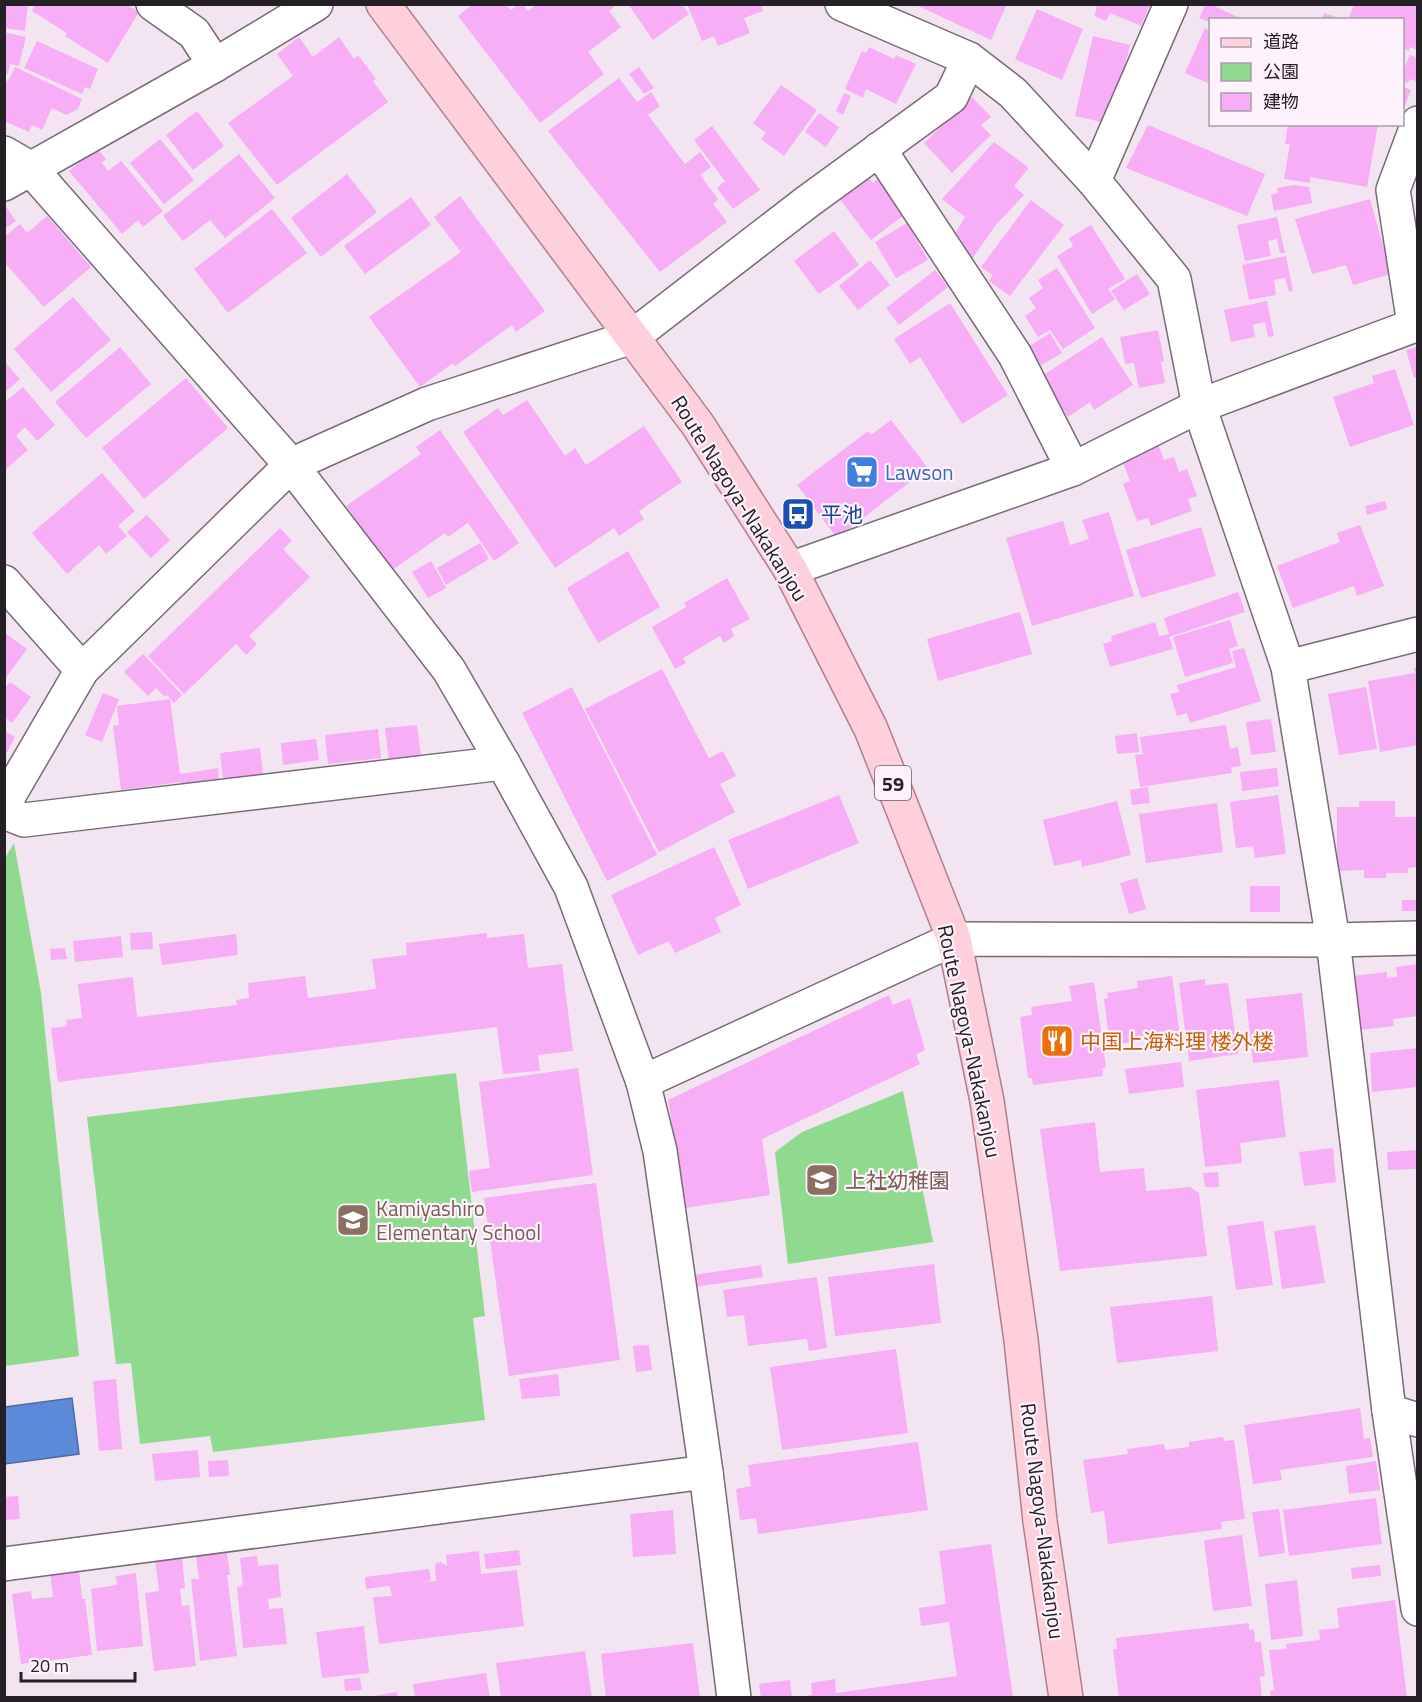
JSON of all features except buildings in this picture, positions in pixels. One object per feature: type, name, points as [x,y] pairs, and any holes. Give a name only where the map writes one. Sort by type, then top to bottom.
[{"type":"main road","name":"Route Nagoya-Nakakanjou","points":[[383,4],[698,425],[790,569],[871,729],[954,939],[987,1101],[1021,1340],[1040,1521],[1066,1698]]},
{"type":"street","points":[[153,4],[194,33],[216,65]]},
{"type":"street","points":[[316,4],[216,65],[13,168],[291,465],[449,670],[571,887],[643,1082],[660,1151],[706,1472],[734,1698]]},
{"type":"street","points":[[842,4],[969,58],[1012,93],[1094,181],[1174,279],[1200,406],[1287,667],[1333,940],[1403,1416],[1418,1609]]},
{"type":"street","points":[[1094,181],[1171,4]]},
{"type":"street","points":[[4,804],[82,670],[291,465],[427,404],[632,337],[951,97],[969,58]]},
{"type":"street","points":[[790,569],[1073,469],[1200,406],[1416,324],[1393,190],[1418,123]]},
{"type":"street","points":[[879,149],[1015,355],[1073,469]]},
{"type":"street","points":[[4,582],[82,670]]},
{"type":"street","points":[[1287,667],[1418,634]]},
{"type":"street","points":[[4,812],[24,820],[503,763]]},
{"type":"street","points":[[643,1082],[954,939],[1333,940],[1418,938]]},
{"type":"street","points":[[4,1564],[706,1472]]},
{"type":"green space","points":[[14,843],[41,993],[79,1356],[5,1366],[4,860]]},
{"type":"green space","points":[[456,1073],[485,1316],[473,1318],[485,1420],[213,1452],[210,1436],[140,1444],[131,1363],[116,1364],[87,1117]]},
{"type":"green space","points":[[903,1091],[933,1242],[788,1264],[775,1152],[802,1132]]},
{"type":"water","points":[[72,1398],[79,1454],[5,1464],[5,1407]]},
{"type":"place","name":"Lawson","points":[[862,472]]},
{"type":"place","name":"平池","points":[[798,514]]},
{"type":"place","name":"中国上海料理 楼外楼","points":[[1057,1041]]},
{"type":"place","name":"上社幼稚園","points":[[822,1180]]},
{"type":"place","name":"Kamiyashiro Elementary School","points":[[353,1220]]}]
